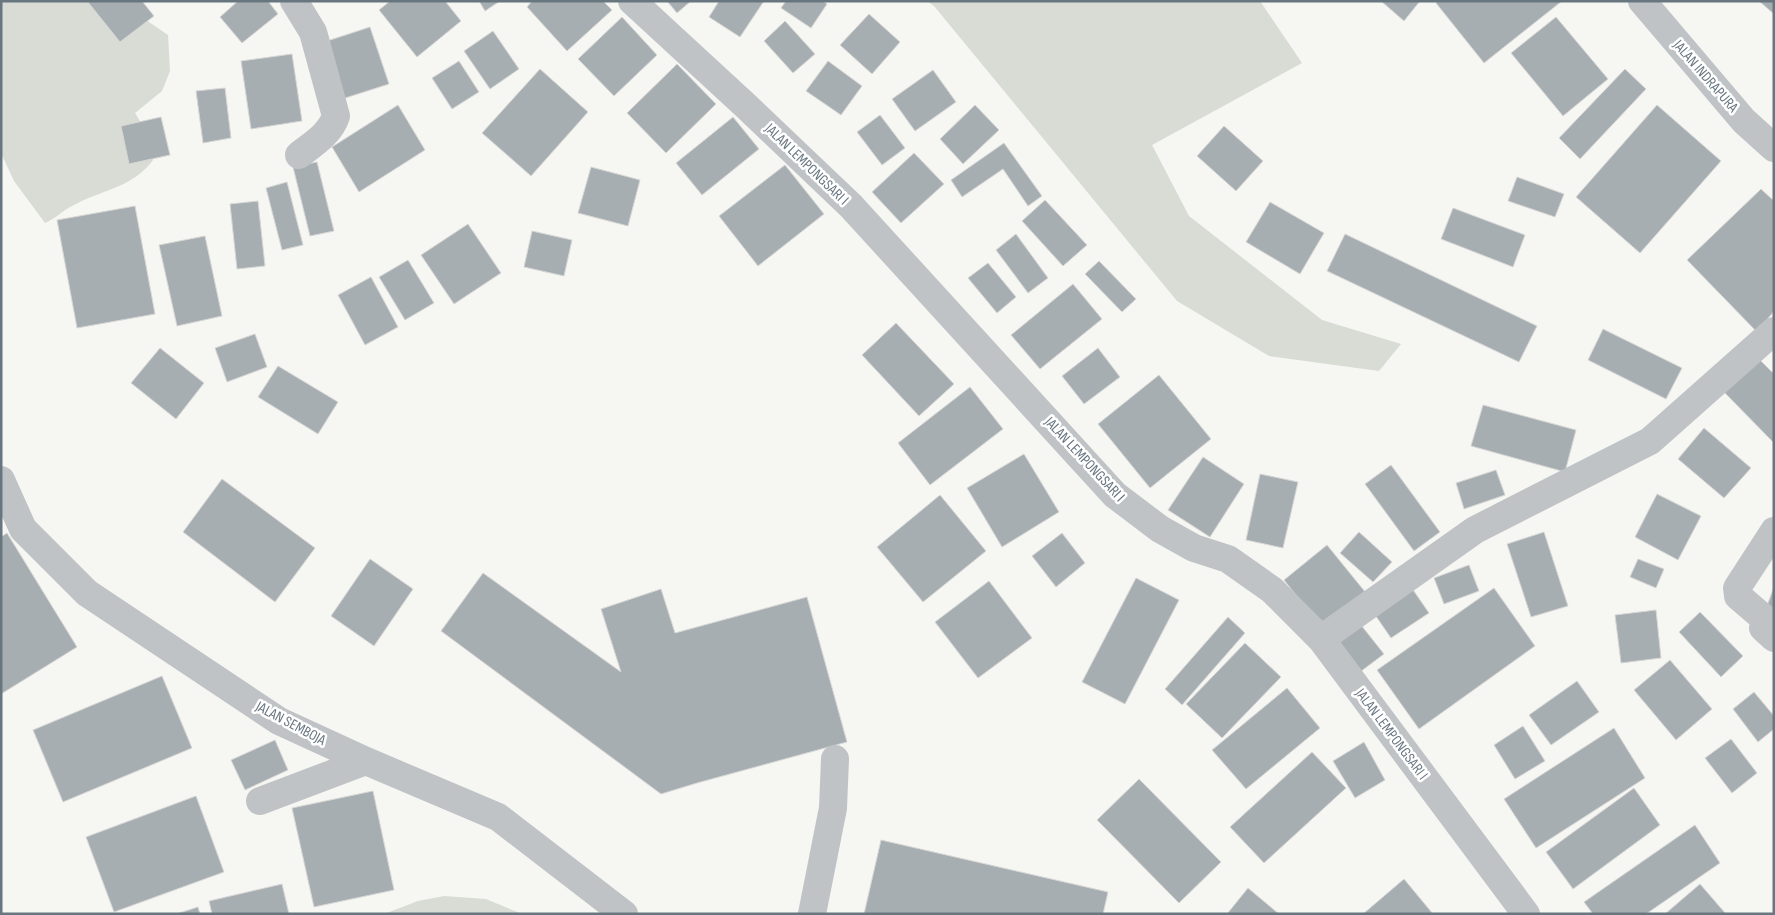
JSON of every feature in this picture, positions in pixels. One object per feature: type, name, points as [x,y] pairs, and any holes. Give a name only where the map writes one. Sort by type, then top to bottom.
[{"type":"street","points":[[294,1],[313,32],[336,116],[333,125],[326,133],[299,155]]},
{"type":"street","name":"JALAN LEMPONGSARI I","points":[[632,1],[851,206],[1116,495],[1160,529],[1194,548],[1228,558],[1272,590],[1321,639],[1526,914]]},
{"type":"street","name":"JALAN INDRAPURA","points":[[1642,1],[1744,121],[1774,148]]},
{"type":"street","points":[[1321,639],[1475,530],[1650,441],[1774,331]]},
{"type":"street","name":"JALAN SEMBOJA","points":[[1,480],[23,529],[87,593],[279,721],[366,761],[498,817],[624,914]]},
{"type":"street","points":[[1774,531],[1737,588],[1738,596],[1766,620],[1763,628],[1774,638]]},
{"type":"street","points":[[812,914],[833,808],[835,759]]},
{"type":"street","points":[[260,801],[366,761]]},
{"type":"shaded area","points":[[1,1],[129,1],[146,20],[168,35],[170,71],[162,91],[135,113],[149,136],[153,160],[136,177],[126,183],[68,208],[45,223],[14,181],[1,153]]},
{"type":"shaded area","points":[[927,1],[1260,1],[1302,63],[1152,145],[1189,216],[1322,320],[1401,344],[1379,371],[1269,356],[1177,301],[934,6]]},
{"type":"shaded area","points":[[444,896],[486,899],[522,914],[384,914],[418,901]]},
{"type":"building","points":[[87,1],[142,1],[154,16],[120,42]]},
{"type":"building","points":[[238,1],[268,1],[278,14],[242,43],[220,17]]},
{"type":"building","points":[[390,1],[445,1],[461,21],[417,57],[379,10]]},
{"type":"building","points":[[479,1],[500,1],[485,11]]},
{"type":"building","points":[[532,1],[603,1],[612,10],[567,51],[527,7]]},
{"type":"building","points":[[667,1],[691,1],[677,13]]},
{"type":"building","points":[[719,1],[764,1],[740,37],[709,17]]},
{"type":"building","points":[[786,1],[823,1],[827,4],[811,28],[781,8]]},
{"type":"building","points":[[1381,1],[1420,1],[1404,21]]},
{"type":"building","points":[[1437,1],[1562,1],[1484,63],[1436,3]]},
{"type":"building","points":[[1759,1],[1774,1],[1774,14]]},
{"type":"building","points":[[869,14],[900,42],[872,74],[840,45]]},
{"type":"building","points":[[622,17],[657,55],[614,96],[578,59]]},
{"type":"building","points":[[1556,17],[1608,79],[1563,116],[1511,53]]},
{"type":"building","points":[[785,21],[815,54],[793,73],[764,41]]},
{"type":"building","points":[[370,27],[389,84],[339,100],[321,43]]},
{"type":"building","points":[[493,31],[519,69],[490,89],[464,51]]},
{"type":"building","points":[[292,54],[302,121],[251,129],[241,61]]},
{"type":"building","points":[[459,61],[479,92],[452,109],[432,78]]},
{"type":"building","points":[[828,61],[862,86],[841,115],[806,91]]},
{"type":"building","points":[[677,64],[716,104],[666,153],[627,113]]},
{"type":"building","points":[[540,69],[588,112],[531,176],[482,133]]},
{"type":"building","points":[[1625,69],[1646,89],[1580,159],[1559,138]]},
{"type":"building","points":[[933,70],[956,102],[915,131],[892,99]]},
{"type":"building","points":[[225,88],[231,138],[203,143],[196,91]]},
{"type":"building","points":[[398,105],[425,150],[359,192],[332,147]]},
{"type":"building","points":[[975,105],[999,130],[963,164],[940,139]]},
{"type":"building","points":[[1657,105],[1721,161],[1640,253],[1576,197]]},
{"type":"building","points":[[880,115],[905,148],[882,165],[857,132]]},
{"type":"building","points":[[161,117],[170,155],[129,164],[121,126]]},
{"type":"building","points":[[733,117],[759,149],[702,195],[676,163]]},
{"type":"building","points":[[1224,126],[1263,161],[1236,191],[1197,156]]},
{"type":"building","points":[[1004,143],[1042,196],[1028,206],[1003,169],[962,197],[951,180]]},
{"type":"building","points":[[914,153],[944,184],[901,223],[872,192]]},
{"type":"building","points":[[317,162],[334,231],[310,236],[293,167]]},
{"type":"building","points":[[785,165],[824,214],[758,266],[719,216]]},
{"type":"building","points":[[591,167],[640,180],[628,226],[578,213]]},
{"type":"building","points":[[1517,177],[1564,194],[1555,217],[1508,201]]},
{"type":"building","points":[[287,182],[303,245],[282,250],[266,188]]},
{"type":"building","points":[[1761,189],[1774,201],[1774,311],[1757,332],[1687,260]]},
{"type":"building","points":[[1045,200],[1087,245],[1063,266],[1022,221]]},
{"type":"building","points":[[258,201],[265,266],[237,269],[230,204]]},
{"type":"building","points":[[1270,202],[1324,233],[1300,274],[1246,242]]},
{"type":"building","points":[[135,206],[155,314],[77,328],[57,220]]},
{"type":"building","points":[[1453,208],[1525,235],[1513,267],[1441,239]]},
{"type":"building","points":[[468,224],[501,273],[454,304],[421,255]]},
{"type":"building","points":[[532,231],[572,240],[564,276],[524,267]]},
{"type":"building","points":[[1016,234],[1048,278],[1028,293],[996,250]]},
{"type":"building","points":[[1345,234],[1537,326],[1519,362],[1327,271]]},
{"type":"building","points":[[205,236],[222,316],[177,326],[159,245]]},
{"type":"building","points":[[408,260],[434,303],[405,320],[379,277]]},
{"type":"building","points":[[1099,261],[1136,299],[1122,312],[1085,274]]},
{"type":"building","points":[[988,263],[1016,297],[997,313],[968,278]]},
{"type":"building","points":[[371,277],[398,327],[365,345],[338,295]]},
{"type":"building","points":[[1073,284],[1102,319],[1040,369],[1011,335]]},
{"type":"building","points":[[896,323],[954,384],[919,416],[862,355]]},
{"type":"building","points":[[1603,329],[1682,368],[1666,399],[1588,360]]},
{"type":"building","points":[[255,334],[267,367],[227,382],[215,348]]},
{"type":"building","points":[[160,348],[204,383],[176,419],[131,383]]},
{"type":"building","points":[[1098,348],[1120,377],[1084,404],[1062,376]]},
{"type":"building","points":[[1757,357],[1774,374],[1774,443],[1722,390]]},
{"type":"building","points":[[278,366],[338,402],[318,434],[258,397]]},
{"type":"building","points":[[1159,375],[1211,439],[1150,488],[1098,424]]},
{"type":"building","points":[[970,387],[1003,429],[930,485],[898,443]]},
{"type":"building","points":[[1483,405],[1576,430],[1565,472],[1471,446]]},
{"type":"building","points":[[1704,428],[1751,468],[1724,498],[1678,459]]},
{"type":"building","points":[[1024,454],[1059,512],[1002,547],[967,488]]},
{"type":"building","points":[[1203,457],[1244,484],[1210,537],[1168,510]]},
{"type":"building","points":[[1391,465],[1440,532],[1414,551],[1365,484]]},
{"type":"building","points":[[1496,470],[1505,495],[1464,509],[1456,483]]},
{"type":"building","points":[[1260,474],[1298,482],[1283,548],[1246,540]]},
{"type":"building","points":[[222,479],[315,548],[275,602],[183,532]]},
{"type":"building","points":[[1657,494],[1701,516],[1678,560],[1635,537]]},
{"type":"building","points":[[940,495],[986,551],[923,602],[877,547]]},
{"type":"building","points":[[1359,532],[1392,562],[1373,582],[1340,553]]},
{"type":"building","points":[[1544,532],[1568,606],[1531,617],[1507,544]]},
{"type":"building","points":[[7,533],[77,647],[1,694],[1,537]]},
{"type":"building","points":[[1062,533],[1085,563],[1056,587],[1032,556]]},
{"type":"building","points":[[1327,545],[1366,593],[1322,628],[1284,580]]},
{"type":"building","points":[[370,559],[413,589],[374,646],[331,616]]},
{"type":"building","points":[[1638,559],[1664,569],[1656,588],[1630,577]]},
{"type":"building","points":[[1469,565],[1479,591],[1444,604],[1434,578]]},
{"type":"building","points":[[483,573],[621,672],[601,609],[661,589],[675,633],[807,597],[847,742],[661,794],[441,631]]},
{"type":"building","points":[[1136,578],[1179,600],[1125,704],[1082,682]]},
{"type":"building","points":[[989,581],[1032,638],[978,678],[935,622]]},
{"type":"building","points":[[1409,584],[1429,613],[1391,638],[1371,609]]},
{"type":"building","points":[[1774,587],[1774,617],[1764,614]]},
{"type":"building","points":[[1494,588],[1535,646],[1419,729],[1377,670]]},
{"type":"building","points":[[1656,610],[1661,658],[1621,663],[1615,615]]},
{"type":"building","points":[[1700,612],[1743,656],[1721,677],[1679,632]]},
{"type":"building","points":[[1228,617],[1245,633],[1182,705],[1165,689]]},
{"type":"building","points":[[1357,620],[1384,654],[1360,672],[1334,637]]},
{"type":"building","points":[[1245,643],[1281,677],[1222,738],[1186,704]]},
{"type":"building","points":[[1670,660],[1712,709],[1676,740],[1634,690]]},
{"type":"building","points":[[162,676],[192,748],[63,802],[33,730]]},
{"type":"building","points":[[1577,681],[1599,712],[1551,745],[1529,715]]},
{"type":"building","points":[[1287,688],[1320,728],[1246,789],[1212,750]]},
{"type":"building","points":[[1754,692],[1774,716],[1774,729],[1758,742],[1733,709]]},
{"type":"building","points":[[1523,726],[1545,761],[1515,779],[1494,745]]},
{"type":"building","points":[[1614,728],[1645,778],[1536,848],[1504,799]]},
{"type":"building","points":[[1731,739],[1757,773],[1732,793],[1705,758]]},
{"type":"building","points":[[275,740],[288,770],[245,790],[231,760]]},
{"type":"building","points":[[1364,742],[1385,780],[1355,798],[1333,761]]},
{"type":"building","points":[[1312,752],[1346,788],[1264,863],[1230,827]]},
{"type":"building","points":[[1139,779],[1221,862],[1179,903],[1097,820]]},
{"type":"building","points":[[1634,788],[1660,825],[1573,889],[1546,852]]},
{"type":"building","points":[[373,791],[394,890],[314,907],[292,808]]},
{"type":"building","points":[[196,796],[224,872],[114,912],[86,837]]},
{"type":"building","points":[[1695,825],[1720,863],[1646,914],[1593,914],[1584,902]]},
{"type":"building","points":[[881,840],[1108,892],[1103,914],[864,914]]},
{"type":"building","points":[[1404,879],[1433,914],[1363,914]]},
{"type":"building","points":[[282,884],[289,914],[212,914],[209,901]]},
{"type":"building","points":[[1700,884],[1726,914],[1665,914]]},
{"type":"building","points":[[1248,888],[1279,914],[1227,914]]},
{"type":"building","points":[[198,907],[200,914],[176,914]]}]
